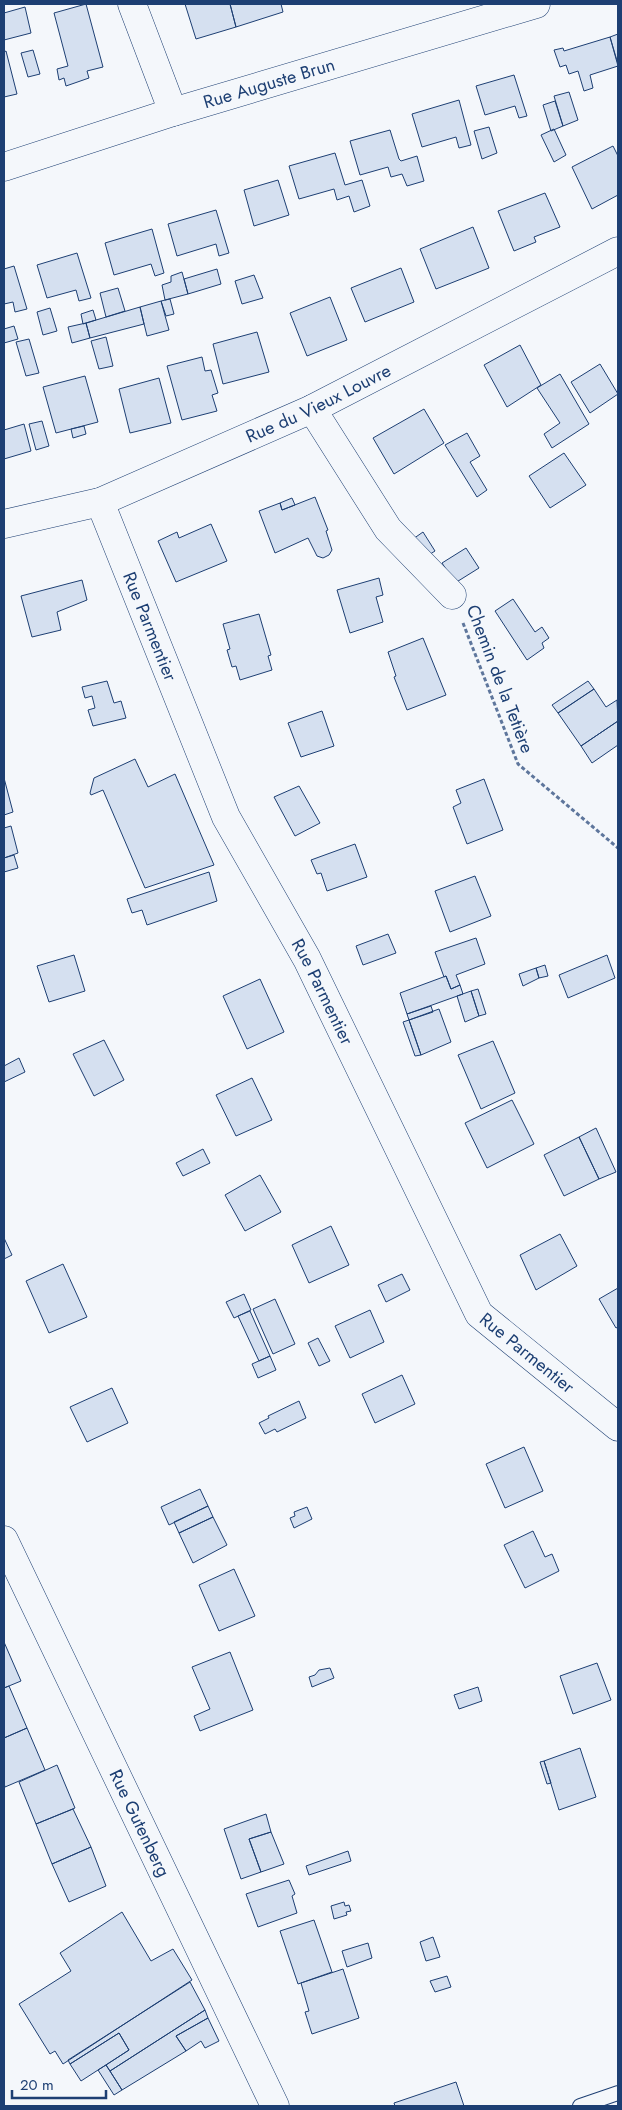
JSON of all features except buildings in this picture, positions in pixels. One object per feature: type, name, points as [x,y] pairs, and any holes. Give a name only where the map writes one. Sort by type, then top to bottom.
[{"type":"street","points":[[132,4],[173,112]]},
{"type":"street","name":"Rue Auguste Brun","points":[[4,167],[173,112],[536,4]]},
{"type":"street","name":"Rue du Vieux Louvre","points":[[4,524],[100,502],[312,410],[618,250]]},
{"type":"street","points":[[312,410],[388,529],[452,595]]},
{"type":"street","name":"Rue Parmentier","points":[[100,502],[226,817],[306,959],[479,1314],[618,1427]]},
{"type":"street","name":"Rue Gutenberg","points":[[4,1541],[275,2106]]},
{"type":"lane","points":[[580,2106],[618,2093]]},
{"type":"path","name":"Chemin de la Tetière","points":[[452,595],[518,764],[618,848]]}]
